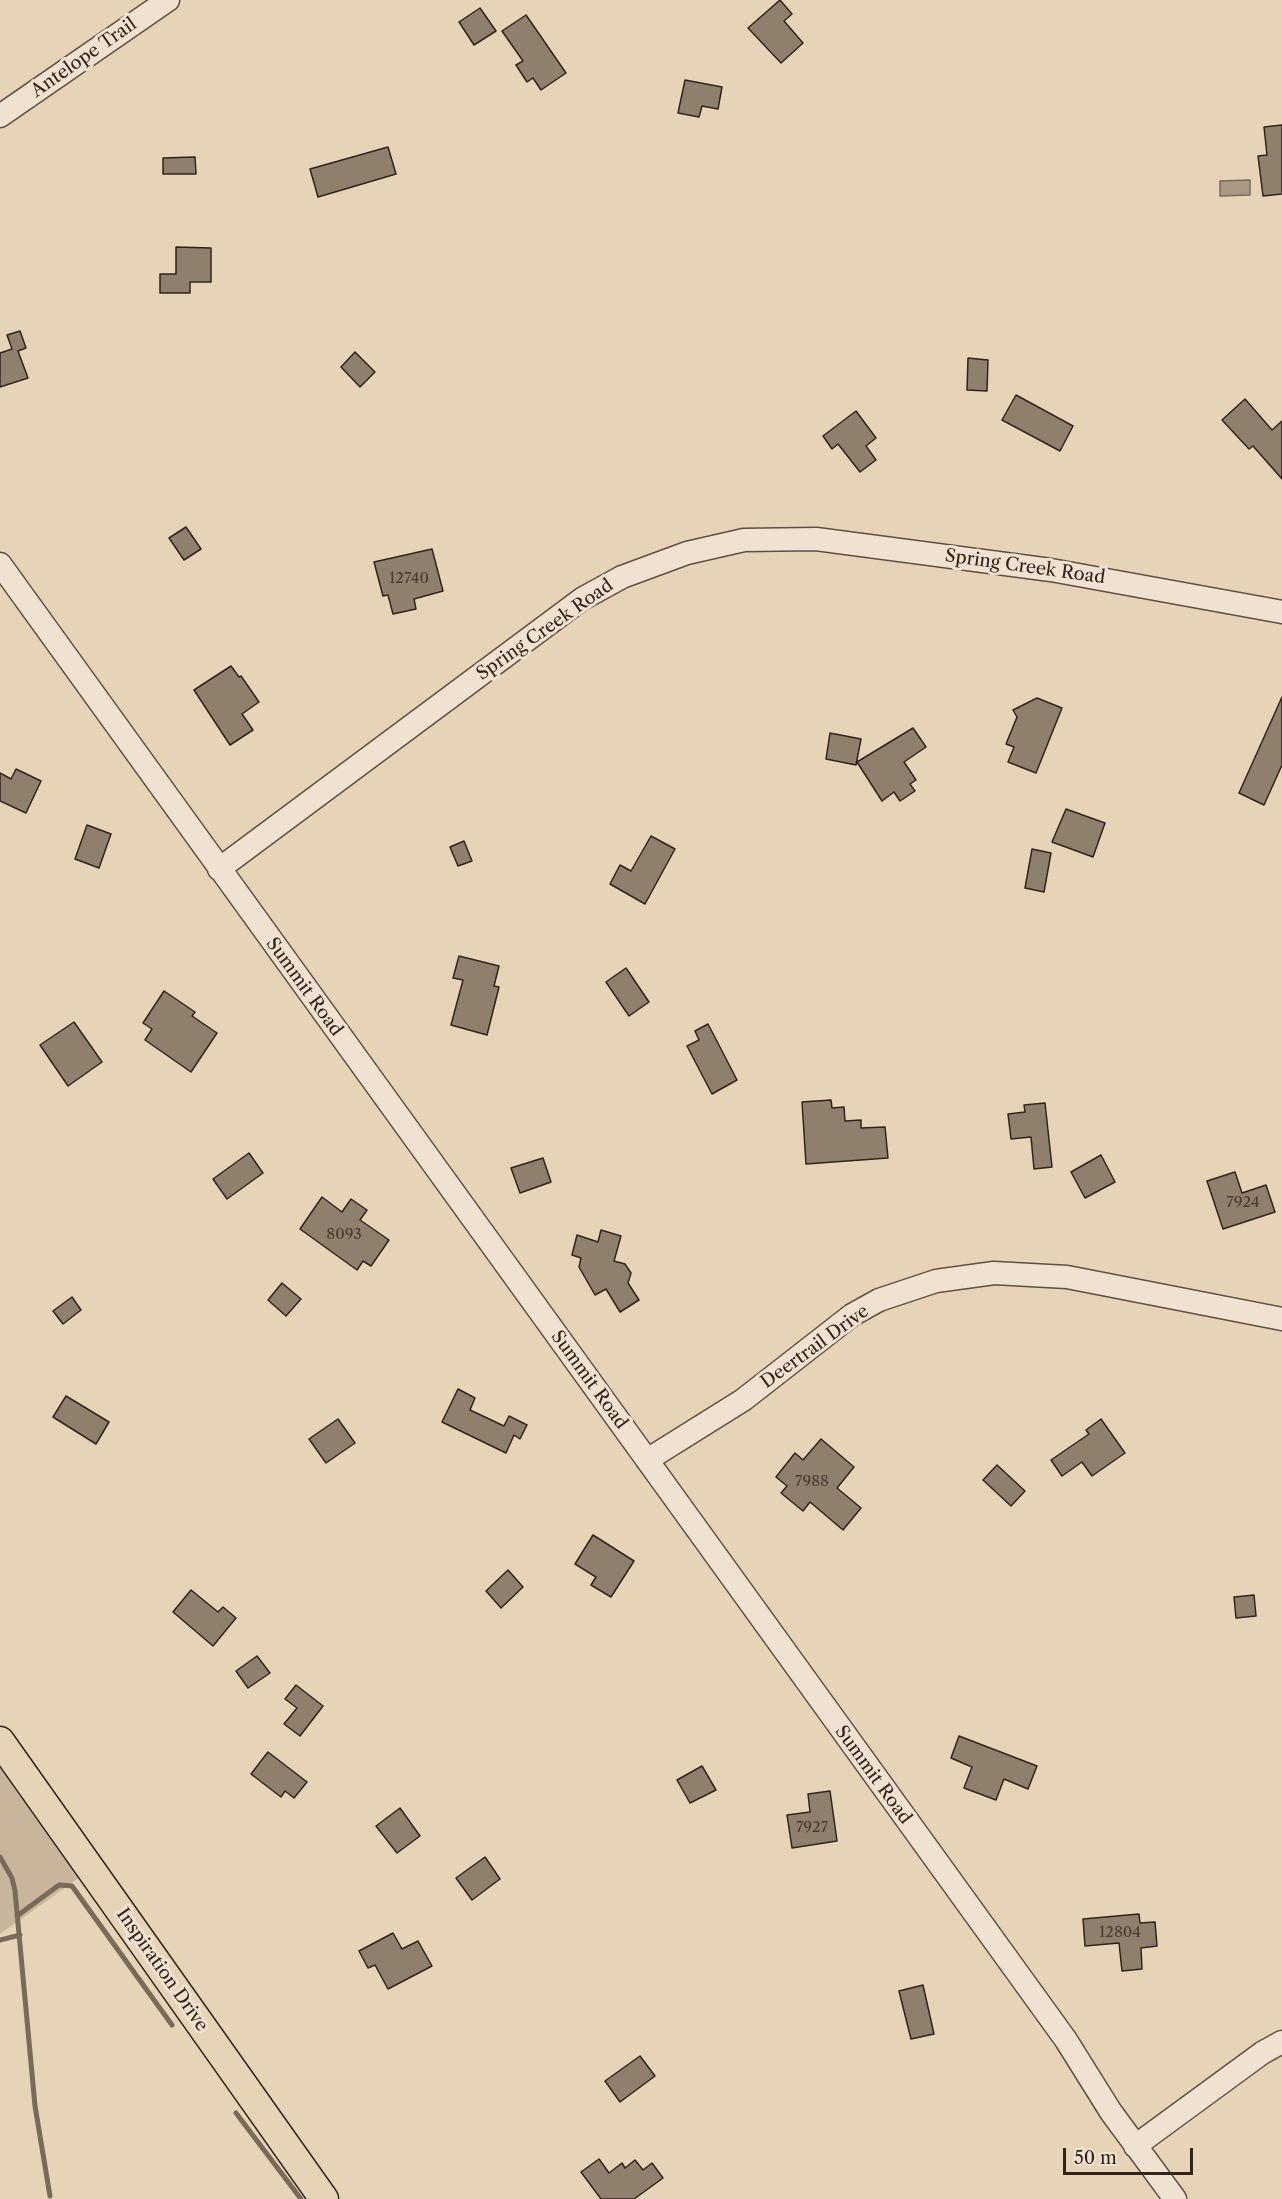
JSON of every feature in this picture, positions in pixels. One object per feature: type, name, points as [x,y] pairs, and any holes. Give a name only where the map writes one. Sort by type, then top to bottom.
[{"type":"main road","name":"Inspiration Drive","points":[[0,1742],[324,2199]]},
{"type":"street","name":"Antelope Trail","points":[[0,116],[168,0]]},
{"type":"street","name":"Spring Creek Road","points":[[219,870],[582,599],[622,577],[687,553],[744,540],[816,538],[1051,570],[1282,612]]},
{"type":"street","name":"Summit Road","points":[[0,564],[1066,2040],[1135,2146],[1175,2199]]},
{"type":"street","name":"Deertrail Drive","points":[[647,1460],[743,1400],[852,1315],[879,1300],[936,1281],[994,1273],[1067,1277],[1282,1319]]},
{"type":"street","points":[[1135,2146],[1262,2053],[1282,2042]]},
{"type":"shaded area","points":[[1250,180],[1250,195],[1220,196],[1220,181]]},
{"type":"shaded area","points":[[0,1764],[80,1877],[0,1934]]},
{"type":"building","points":[[780,0],[792,14],[784,21],[803,43],[781,63],[748,28]]},
{"type":"building","points":[[480,8],[496,31],[474,45],[459,22]]},
{"type":"building","points":[[526,15],[566,73],[541,90],[533,78],[527,82],[516,65],[523,61],[502,31]]},
{"type":"building","points":[[685,80],[722,87],[718,109],[702,106],[699,117],[678,113]]},
{"type":"building","points":[[1282,125],[1282,194],[1263,196],[1258,156],[1267,155],[1264,127]]},
{"type":"building","points":[[388,147],[396,174],[318,197],[310,169]]},
{"type":"building","points":[[195,157],[196,174],[163,174],[163,158]]},
{"type":"building","points":[[176,247],[211,248],[211,282],[190,282],[190,293],[160,293],[160,274],[176,274]]},
{"type":"building","points":[[20,331],[26,348],[18,351],[28,378],[0,387],[0,353],[12,349],[7,335]]},
{"type":"building","points":[[355,352],[375,372],[360,387],[341,367]]},
{"type":"building","points":[[968,358],[988,360],[987,391],[967,390]]},
{"type":"building","points":[[1016,395],[1073,426],[1060,451],[1002,420]]},
{"type":"building","points":[[1245,399],[1272,430],[1282,421],[1282,479],[1253,446],[1249,449],[1222,420]]},
{"type":"building","points":[[856,411],[876,438],[866,446],[876,460],[860,472],[838,444],[832,449],[823,436]]},
{"type":"building","points":[[186,527],[201,549],[184,560],[169,538]]},
{"type":"building","points":[[432,549],[443,591],[414,599],[416,609],[393,614],[388,595],[383,596],[374,562]]},
{"type":"building","points":[[231,666],[259,702],[242,714],[253,730],[230,745],[194,690]]},
{"type":"building","points":[[1282,697],[1282,765],[1264,805],[1239,793]]},
{"type":"building","points":[[1037,698],[1062,708],[1036,773],[1008,762],[1014,747],[1006,744],[1017,717],[1013,710]]},
{"type":"building","points":[[913,728],[926,747],[904,762],[916,780],[910,784],[915,791],[900,801],[894,792],[882,801],[857,762]]},
{"type":"building","points":[[830,733],[861,739],[856,765],[826,759]]},
{"type":"building","points":[[16,769],[41,781],[26,813],[0,801],[0,773],[11,779]]},
{"type":"building","points":[[1066,809],[1105,823],[1093,857],[1052,842]]},
{"type":"building","points":[[87,825],[111,834],[99,868],[75,859]]},
{"type":"building","points":[[651,836],[675,849],[645,904],[610,884],[620,865],[631,871]]},
{"type":"building","points":[[464,841],[472,861],[458,866],[450,847]]},
{"type":"building","points":[[1032,849],[1051,853],[1044,892],[1025,888]]},
{"type":"building","points":[[459,956],[499,966],[494,986],[499,987],[487,1035],[451,1025],[463,980],[453,978]]},
{"type":"building","points":[[626,968],[649,1002],[629,1016],[606,982]]},
{"type":"building","points":[[164,991],[195,1012],[192,1016],[217,1033],[191,1072],[145,1040],[152,1029],[143,1023]]},
{"type":"building","points":[[74,1022],[102,1062],[68,1086],[40,1045]]},
{"type":"building","points":[[708,1024],[737,1080],[712,1094],[687,1046],[699,1040],[695,1031]]},
{"type":"building","points":[[831,1100],[832,1108],[844,1107],[845,1121],[861,1120],[861,1128],[885,1127],[888,1158],[806,1164],[802,1102]]},
{"type":"building","points":[[1045,1103],[1052,1167],[1034,1169],[1031,1137],[1011,1139],[1008,1114],[1025,1112],[1024,1105]]},
{"type":"building","points":[[249,1153],[263,1173],[227,1199],[213,1179]]},
{"type":"building","points":[[1101,1155],[1115,1182],[1085,1198],[1071,1172]]},
{"type":"building","points":[[543,1158],[551,1182],[520,1193],[511,1168]]},
{"type":"building","points":[[1235,1172],[1242,1193],[1266,1185],[1275,1212],[1223,1229],[1207,1181]]},
{"type":"building","points":[[322,1197],[342,1212],[351,1199],[367,1210],[360,1220],[389,1240],[371,1266],[363,1261],[357,1270],[300,1229]]},
{"type":"building","points":[[601,1230],[621,1236],[614,1261],[625,1264],[631,1273],[628,1283],[639,1300],[620,1312],[606,1289],[595,1295],[579,1267],[581,1258],[572,1255],[577,1235],[598,1242]]},
{"type":"building","points":[[282,1283],[301,1299],[286,1316],[268,1300]]},
{"type":"building","points":[[72,1297],[81,1310],[63,1324],[53,1311]]},
{"type":"building","points":[[458,1389],[475,1398],[470,1410],[504,1426],[509,1416],[527,1425],[520,1439],[514,1435],[506,1453],[442,1422]]},
{"type":"building","points":[[66,1396],[109,1422],[96,1444],[53,1417]]},
{"type":"building","points":[[338,1419],[355,1443],[326,1463],[309,1439]]},
{"type":"building","points":[[1101,1419],[1125,1453],[1092,1476],[1082,1462],[1062,1476],[1051,1460],[1089,1434],[1086,1430]]},
{"type":"building","points":[[821,1439],[854,1467],[837,1488],[861,1508],[843,1530],[810,1502],[803,1511],[781,1493],[787,1486],[776,1477],[795,1453],[803,1460]]},
{"type":"building","points":[[997,1465],[1025,1491],[1011,1506],[983,1480]]},
{"type":"building","points":[[593,1535],[634,1561],[611,1597],[591,1585],[596,1577],[575,1564]]},
{"type":"building","points":[[508,1570],[523,1587],[501,1608],[486,1591]]},
{"type":"building","points":[[191,1590],[218,1612],[223,1607],[236,1618],[213,1646],[173,1612]]},
{"type":"building","points":[[1254,1595],[1256,1616],[1236,1618],[1234,1597]]},
{"type":"building","points":[[257,1656],[270,1673],[248,1688],[236,1671]]},
{"type":"building","points":[[296,1685],[323,1706],[300,1736],[284,1724],[297,1708],[285,1699]]},
{"type":"building","points":[[959,1736],[1037,1766],[1028,1789],[1004,1779],[996,1800],[964,1788],[972,1767],[951,1758]]},
{"type":"building","points":[[268,1752],[307,1782],[294,1798],[285,1791],[281,1797],[251,1774]]},
{"type":"building","points":[[702,1766],[716,1790],[690,1803],[677,1780]]},
{"type":"building","points":[[830,1791],[837,1841],[792,1848],[787,1815],[810,1812],[808,1794]]},
{"type":"building","points":[[400,1808],[420,1836],[397,1853],[376,1826]]},
{"type":"building","points":[[485,1857],[500,1879],[472,1900],[456,1878]]},
{"type":"building","points":[[1139,1914],[1140,1923],[1155,1922],[1157,1946],[1141,1948],[1142,1969],[1122,1971],[1119,1943],[1085,1946],[1083,1919]]},
{"type":"building","points":[[393,1933],[402,1949],[418,1941],[432,1966],[388,1989],[375,1965],[368,1968],[359,1951]]},
{"type":"building","points":[[923,1985],[934,2034],[911,2039],[899,1991]]},
{"type":"building","points":[[640,2056],[655,2076],[620,2102],[605,2081]]},
{"type":"building","points":[[599,2159],[609,2173],[622,2163],[625,2168],[635,2160],[643,2170],[652,2163],[663,2178],[634,2199],[601,2199],[581,2172]]},
{"type":"waterway","points":[[0,1857],[12,1878],[15,1891],[35,2106],[50,2196]]},
{"type":"waterway","points":[[17,1916],[59,1885],[72,1886],[172,2025]]},
{"type":"waterway","points":[[0,1940],[20,1935]]},
{"type":"waterway","points":[[236,2113],[301,2199]]}]
